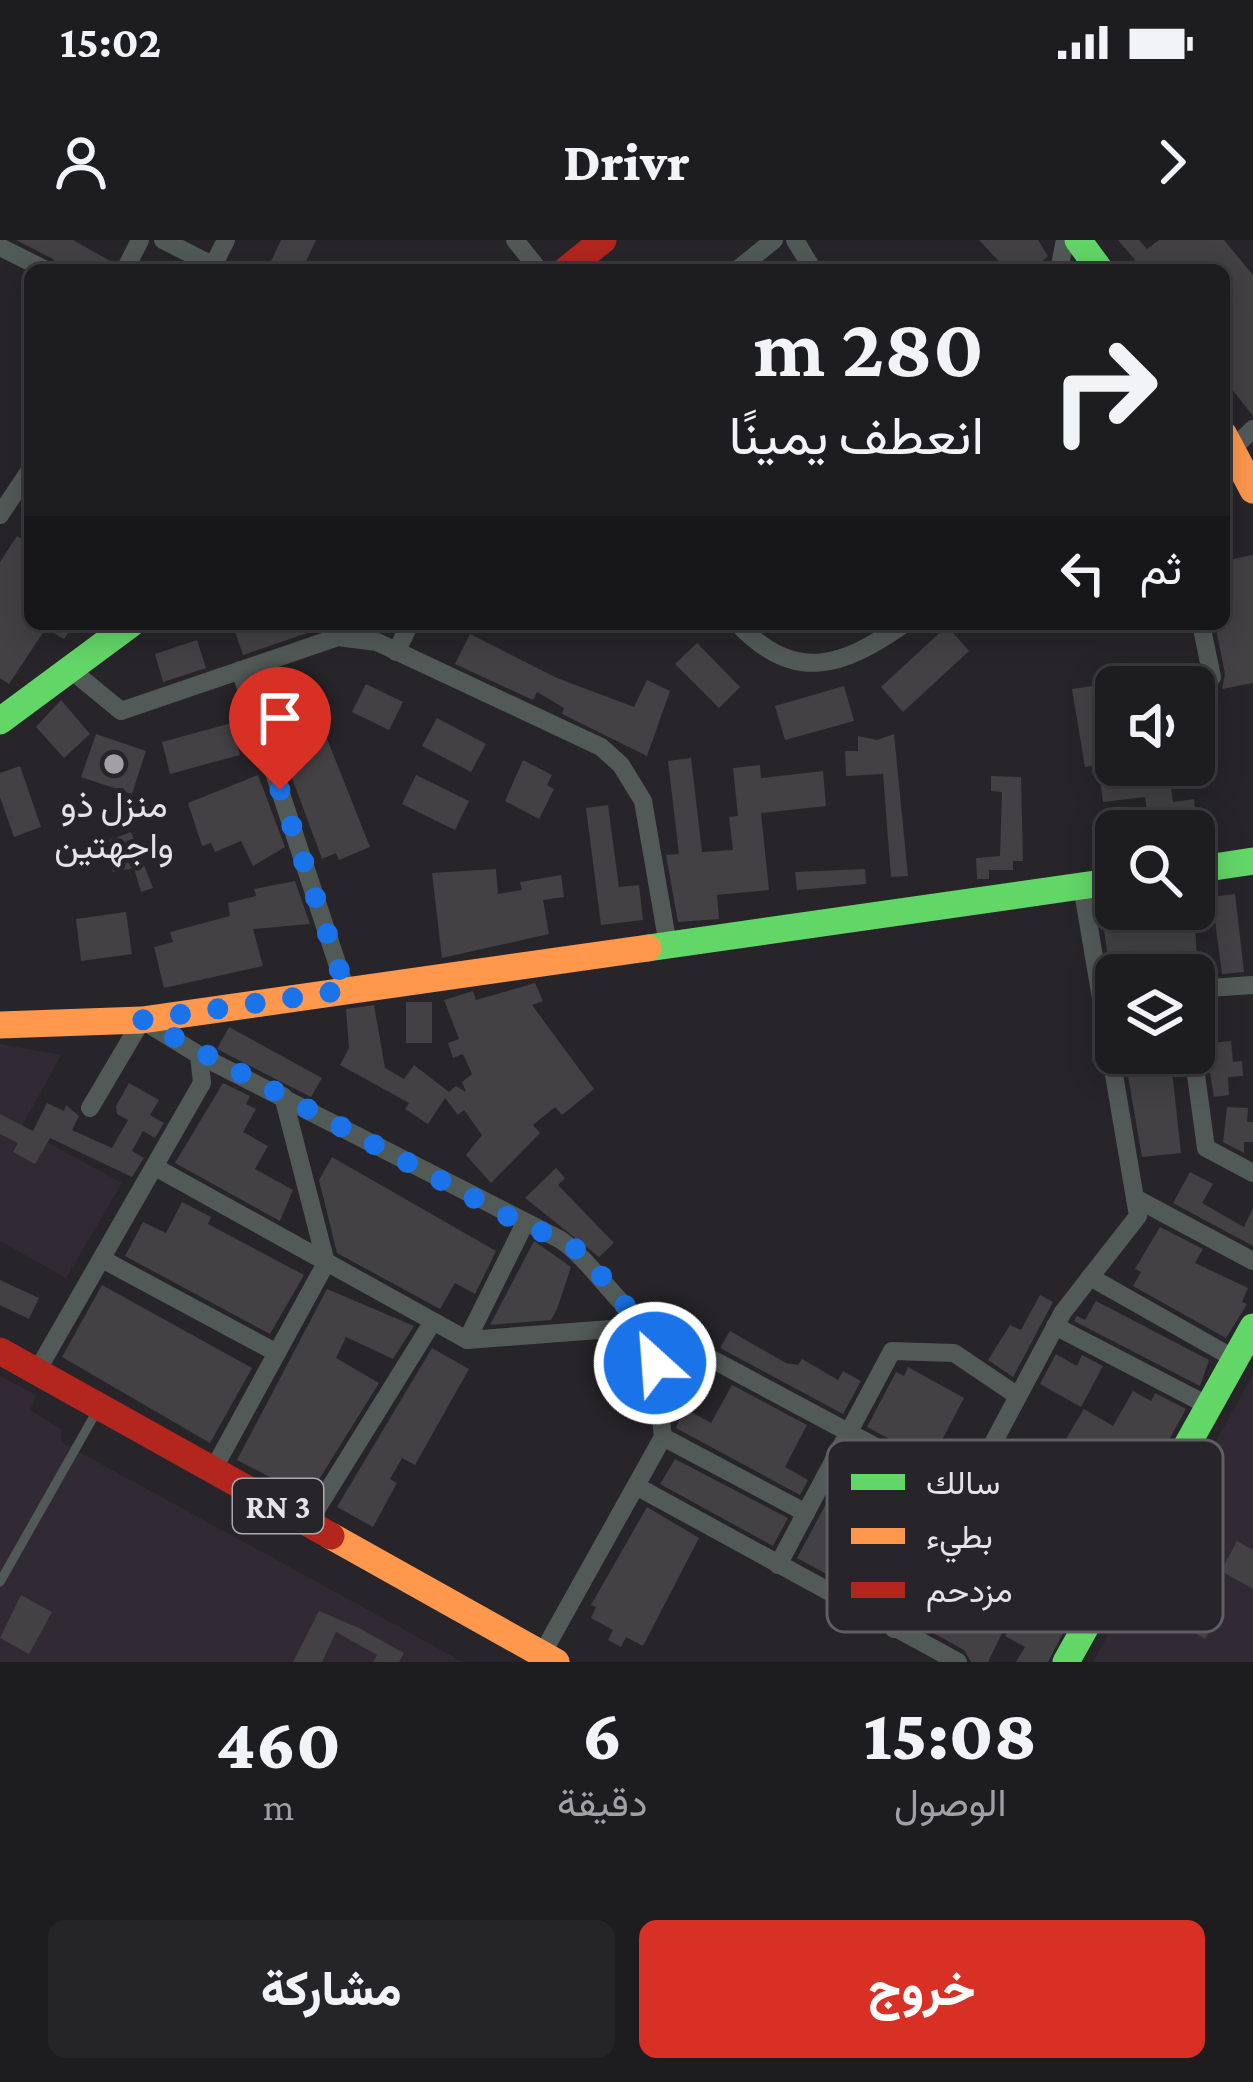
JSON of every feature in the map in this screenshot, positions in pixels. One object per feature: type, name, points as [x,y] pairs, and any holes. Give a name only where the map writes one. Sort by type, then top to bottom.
[{"type":"street","points":[[164,240],[209,264]]},
{"type":"street","points":[[514,240],[534,264]]},
{"type":"street","points":[[573,264],[603,240]]},
{"type":"street","points":[[744,264],[773,240]]},
{"type":"street","points":[[0,247],[34,264]]},
{"type":"street","points":[[1237,437],[1253,490]]},
{"type":"street","points":[[0,515],[24,479]]},
{"type":"street","points":[[0,721],[122,630]]},
{"type":"street","points":[[396,652],[407,630]]},
{"type":"street","points":[[744,630],[763,651],[790,662],[818,664],[853,657],[895,630]]},
{"type":"street","points":[[1202,630],[1210,666]]},
{"type":"street","points":[[70,669],[121,711],[338,637],[377,642],[601,747],[621,765],[636,782],[643,801],[668,945]]},
{"type":"street","points":[[240,670],[346,990]]},
{"type":"street","points":[[1215,867],[1253,861]]},
{"type":"street","points":[[0,1025],[142,1020],[1095,884]]},
{"type":"street","points":[[1082,886],[1099,954]]},
{"type":"street","points":[[1215,988],[1253,985]]},
{"type":"street","points":[[142,1020],[200,1055],[561,1240],[590,1261],[626,1311],[860,1440]]},
{"type":"street","points":[[90,1108],[142,1020]]},
{"type":"street","points":[[37,1371],[202,1083],[200,1055]]},
{"type":"street","points":[[995,1440],[1055,1326],[1138,1216],[1119,1074]]},
{"type":"street","points":[[1196,1074],[1206,1148],[1253,1173]]},
{"type":"street","points":[[213,1470],[326,1263],[283,1096]]},
{"type":"street","points":[[155,1167],[467,1340],[650,1326]]},
{"type":"street","points":[[1135,1198],[1253,1261]]},
{"type":"street","points":[[467,1340],[524,1225]]},
{"type":"street","points":[[102,1259],[277,1352]]},
{"type":"street","points":[[1090,1277],[1235,1359]]},
{"type":"street","points":[[308,1523],[432,1323]]},
{"type":"street","points":[[549,1658],[663,1437],[650,1326]]},
{"type":"street","points":[[1055,1326],[1209,1406]]},
{"type":"street","points":[[1190,1440],[1253,1327]]},
{"type":"street","name":"RN 3","points":[[0,1351],[549,1658]]},
{"type":"street","points":[[844,1440],[892,1351],[954,1353],[1018,1396]]},
{"type":"street","points":[[663,1437],[806,1513]]},
{"type":"street","points":[[778,1565],[827,1473]]},
{"type":"street","points":[[636,1486],[827,1592]]},
{"type":"street","points":[[900,1632],[958,1662]]},
{"type":"street","points":[[1066,1662],[1083,1632]]},
{"type":"lane","points":[[0,1582],[100,1406]]},
{"type":"shaded area","points":[[0,1044],[61,1055],[21,1128],[122,1183],[66,1278],[0,1241]]},
{"type":"shaded area","points":[[1253,1374],[1253,1662],[1093,1662],[1110,1632],[1223,1632],[1223,1440],[1217,1440]]},
{"type":"shaded area","points":[[0,1376],[36,1395],[30,1410],[61,1429],[61,1442],[463,1662],[0,1662]]},
{"type":"building","points":[[16,240],[73,240],[112,262],[56,264]]},
{"type":"building","points":[[281,240],[316,240],[305,264],[270,264]]},
{"type":"building","points":[[979,240],[1038,240],[1048,256],[1039,264],[1001,264]]},
{"type":"building","points":[[1118,240],[1139,240],[1147,249],[1159,240],[1224,240],[1253,275],[1253,416],[1230,387],[1230,264],[1130,264],[1135,260]]},
{"type":"building","points":[[17,536],[24,540],[24,630],[45,630],[9,684],[0,678],[0,562]]},
{"type":"building","points":[[1253,555],[1253,683],[1222,689],[1225,674],[1216,630],[1230,630],[1230,560]]},
{"type":"building","points":[[49,630],[70,630],[64,639]]},
{"type":"building","points":[[234,630],[316,630],[243,655]]},
{"type":"building","points":[[943,630],[951,630],[969,651],[903,712],[881,687]]},
{"type":"building","points":[[470,634],[557,678],[634,707],[647,680],[670,691],[647,756],[562,714],[564,708],[537,692],[533,700],[455,664]]},
{"type":"building","points":[[197,640],[206,668],[163,682],[155,654]]},
{"type":"building","points":[[697,643],[740,687],[719,708],[675,664]]},
{"type":"building","points":[[366,684],[403,702],[389,730],[352,712]]},
{"type":"building","points":[[844,686],[854,721],[785,740],[775,706]]},
{"type":"building","points":[[1095,686],[1095,765],[1085,767],[1072,689]]},
{"type":"building","points":[[308,691],[370,847],[339,860],[336,853],[322,859],[267,710]]},
{"type":"building","points":[[61,700],[90,734],[64,758],[36,727]]},
{"type":"building","points":[[437,718],[486,744],[471,772],[422,746]]},
{"type":"building","points":[[232,723],[240,755],[170,774],[162,742]]},
{"type":"building","name":"منزل ذو واجهتين","points":[[96,734],[146,751],[132,794],[81,777]]},
{"type":"building","points":[[894,734],[908,876],[891,877],[883,774],[846,776],[845,751],[858,751],[858,736],[877,740]]},
{"type":"building","points":[[691,758],[702,852],[733,850],[729,817],[738,816],[733,768],[760,765],[761,778],[823,771],[826,806],[761,813],[769,890],[717,895],[719,919],[678,922],[666,855],[679,854],[668,761]]},
{"type":"building","points":[[523,760],[552,775],[547,785],[554,789],[539,819],[505,801]]},
{"type":"building","points":[[20,766],[41,827],[14,837],[0,797],[0,773]]},
{"type":"building","points":[[258,775],[285,847],[253,866],[241,841],[215,852],[211,843],[202,846],[188,803]]},
{"type":"building","points":[[416,775],[469,801],[455,830],[402,804]]},
{"type":"building","points":[[991,776],[1021,777],[1023,861],[1013,861],[1013,870],[989,870],[989,879],[977,879],[976,858],[1000,856],[1002,792],[991,791]]},
{"type":"building","points":[[1101,786],[1171,786],[1173,802],[1194,799],[1195,810],[1147,810],[1145,797],[1103,802]]},
{"type":"building","points":[[608,805],[619,887],[639,885],[643,920],[601,925],[586,808]]},
{"type":"building","points":[[131,832],[153,888],[141,892],[134,868],[113,872],[102,843]]},
{"type":"building","points":[[496,869],[498,894],[522,890],[520,882],[561,875],[564,897],[543,900],[549,934],[442,958],[432,873]]},
{"type":"building","points":[[865,869],[866,884],[797,890],[795,872]]},
{"type":"building","points":[[295,881],[310,924],[253,929],[263,966],[164,988],[154,947],[173,942],[170,932],[230,916],[228,903],[256,896],[254,889]]},
{"type":"building","points":[[1235,894],[1244,972],[1222,974],[1215,897]]},
{"type":"building","points":[[126,912],[132,954],[81,961],[76,919]]},
{"type":"building","points":[[1104,930],[1195,930],[1197,954],[1108,954]]},
{"type":"building","points":[[535,983],[543,1001],[532,1005],[594,1089],[562,1115],[555,1107],[533,1125],[540,1133],[491,1183],[466,1155],[482,1135],[464,1110],[458,1115],[445,1098],[428,1124],[405,1109],[409,1103],[340,1065],[349,1048],[346,1009],[374,1005],[385,1068],[404,1079],[414,1065],[449,1092],[456,1086],[466,1092],[462,1082],[472,1074],[463,1054],[453,1058],[448,1043],[459,1039],[444,1000],[473,991],[476,1000]]},
{"type":"building","points":[[406,1002],[432,1002],[432,1043],[406,1043]]},
{"type":"building","points":[[229,1027],[322,1078],[311,1097],[217,1049]]},
{"type":"building","points":[[1231,1041],[1233,1062],[1242,1061],[1243,1076],[1228,1077],[1229,1095],[1214,1097],[1210,1074],[1215,1074],[1215,1043]]},
{"type":"building","points":[[1128,1074],[1172,1074],[1181,1153],[1142,1157]]},
{"type":"building","points":[[129,1083],[159,1100],[150,1115],[164,1123],[155,1138],[143,1131],[132,1151],[144,1158],[132,1177],[50,1138],[35,1164],[13,1152],[18,1143],[0,1134],[0,1114],[33,1131],[47,1103],[64,1111],[66,1105],[79,1116],[72,1130],[112,1148],[128,1120],[117,1114],[116,1106]]},
{"type":"building","points":[[223,1083],[250,1096],[246,1104],[256,1109],[243,1132],[268,1146],[255,1169],[293,1190],[280,1221],[175,1163]]},
{"type":"building","points":[[1227,1107],[1248,1108],[1253,1142],[1244,1142],[1244,1153],[1223,1142]]},
{"type":"building","points":[[332,1157],[496,1251],[475,1294],[455,1283],[440,1309],[337,1253],[319,1180]]},
{"type":"building","points":[[556,1168],[565,1178],[558,1185],[614,1243],[599,1257],[525,1198]]},
{"type":"building","points":[[1190,1172],[1213,1184],[1202,1203],[1244,1227],[1253,1208],[1253,1246],[1173,1203]]},
{"type":"building","points":[[182,1202],[211,1217],[208,1224],[304,1275],[270,1334],[125,1256],[143,1222],[166,1233]]},
{"type":"building","points":[[1160,1227],[1203,1249],[1195,1263],[1248,1288],[1242,1302],[1247,1304],[1226,1338],[1133,1286],[1141,1272],[1135,1269]]},
{"type":"building","points":[[534,1241],[571,1267],[557,1309],[551,1320],[490,1325]]},
{"type":"building","points":[[0,1280],[39,1298],[29,1319],[0,1305]]},
{"type":"building","points":[[102,1285],[252,1368],[210,1443],[62,1357]]},
{"type":"building","points":[[327,1289],[414,1326],[393,1359],[346,1337],[336,1358],[379,1383],[308,1497],[237,1460]]},
{"type":"building","points":[[1040,1295],[1053,1302],[1013,1377],[988,1360],[1010,1325],[1021,1330]]},
{"type":"building","points":[[1096,1301],[1209,1360],[1200,1386],[1074,1321],[1077,1316],[1085,1320]]},
{"type":"building","points":[[730,1331],[786,1363],[798,1365],[802,1359],[838,1380],[843,1371],[861,1381],[843,1414],[720,1348]]},
{"type":"building","points":[[432,1348],[469,1369],[415,1465],[402,1458],[390,1479],[397,1483],[373,1527],[337,1507]]},
{"type":"building","points":[[1056,1354],[1077,1366],[1082,1355],[1103,1366],[1081,1407],[1040,1384]]},
{"type":"building","points":[[908,1367],[964,1398],[942,1440],[892,1440],[867,1427],[896,1372],[904,1376]]},
{"type":"building","points":[[732,1385],[807,1425],[785,1467],[808,1480],[800,1495],[676,1428],[684,1408],[711,1423]]},
{"type":"building","points":[[1133,1391],[1151,1401],[1155,1393],[1186,1409],[1169,1440],[1065,1440],[1084,1409],[1113,1426]]},
{"type":"building","points":[[675,1459],[788,1518],[773,1546],[660,1484]]},
{"type":"building","points":[[827,1504],[827,1574],[797,1558]]},
{"type":"building","points":[[647,1507],[699,1538],[643,1646],[626,1637],[621,1647],[608,1640],[613,1630],[591,1618],[596,1607],[591,1605]]},
{"type":"building","points":[[1237,1541],[1253,1550],[1253,1589],[1223,1572]]},
{"type":"building","points":[[21,1595],[52,1612],[29,1654],[0,1638]]},
{"type":"building","points":[[319,1611],[404,1653],[399,1662],[373,1662],[377,1655],[336,1632],[322,1662],[293,1662]]},
{"type":"building","points":[[931,1632],[1003,1632],[988,1662],[971,1662],[964,1650]]},
{"type":"building","points":[[1007,1632],[1064,1632],[1048,1662],[1016,1662],[1025,1647],[1005,1636]]},
{"type":"traffic: fast","points":[[1078,240],[1096,264]]},
{"type":"traffic: fast","points":[[0,721],[123,630]]},
{"type":"traffic: fast","points":[[1215,867],[1253,861]]},
{"type":"traffic: fast","points":[[648,948],[1095,884]]},
{"type":"traffic: fast","points":[[1190,1440],[1253,1327]]},
{"type":"traffic: fast","points":[[1066,1662],[1083,1632]]},
{"type":"traffic: slow","points":[[1230,446],[1253,490]]},
{"type":"traffic: slow","points":[[0,1025],[142,1020],[648,948]]},
{"type":"traffic: slow","points":[[331,1536],[556,1662]]},
{"type":"traffic: jam","points":[[573,264],[603,240]]},
{"type":"traffic: jam","points":[[0,1351],[331,1536]]},
{"type":"place","name":"منزل ذو واجهتين","points":[[114,764]]},
{"type":"route","points":[[280,790],[346,990],[142,1020],[200,1055],[561,1240],[590,1261],[605,1288],[626,1311],[650,1326],[655,1363]]}]
